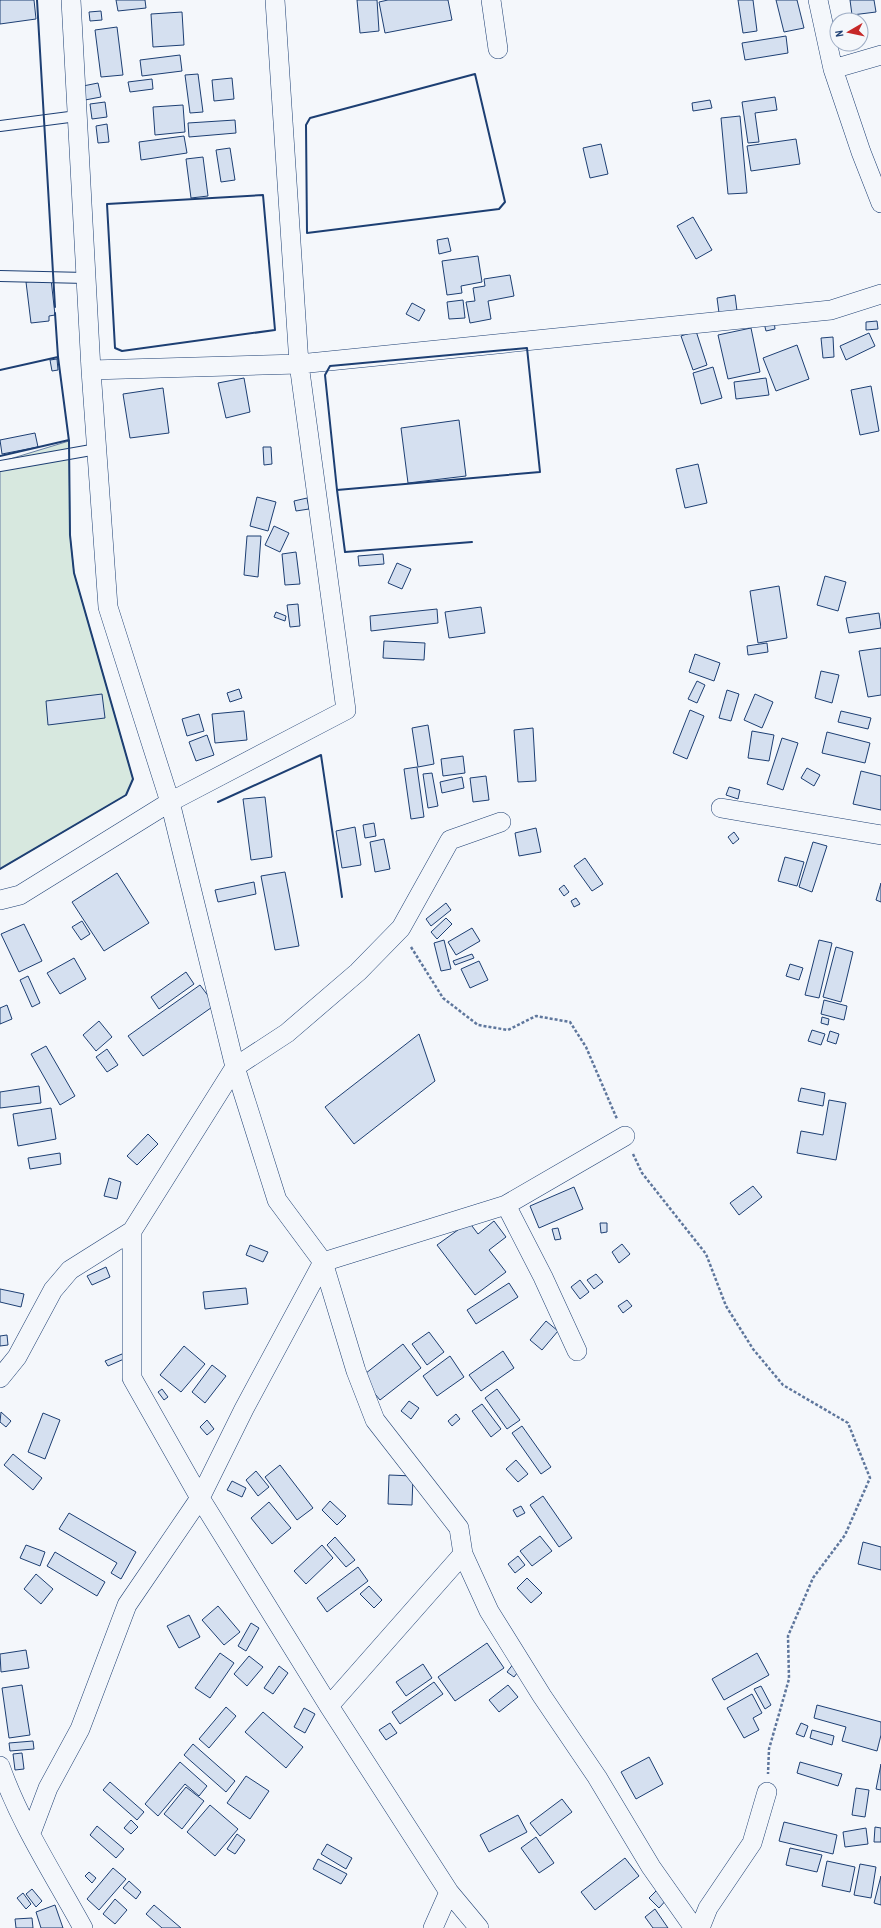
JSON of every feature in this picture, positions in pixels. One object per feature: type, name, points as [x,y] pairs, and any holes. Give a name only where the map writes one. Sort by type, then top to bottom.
[{"type":"street","points":[[71,0],[91,370],[108,607],[170,802],[235,1067],[277,1200],[323,1262],[356,1370],[375,1420],[459,1528],[463,1554],[489,1611],[542,1696],[597,1777],[651,1867],[694,1928]]},
{"type":"street","points":[[0,900],[20,895],[170,802],[346,710],[299,364],[275,0]]},
{"type":"street","points":[[491,0],[498,49]]},
{"type":"street","points":[[818,0],[832,69],[861,152],[881,203]]},
{"type":"street","points":[[832,69],[881,55]]},
{"type":"street","points":[[91,370],[299,364],[830,310],[881,294]]},
{"type":"street","points":[[721,808],[881,836]]},
{"type":"street","points":[[0,1378],[17,1356],[53,1290],[70,1270],[132,1231],[235,1067],[287,1033],[358,972],[401,928],[450,840],[501,822]]},
{"type":"street","points":[[31,1833],[48,1788],[80,1729],[127,1605],[200,1498],[244,1409],[323,1262],[506,1205],[625,1136]]},
{"type":"street","points":[[506,1205],[543,1277],[577,1351]]},
{"type":"street","points":[[132,1231],[132,1378],[200,1498],[329,1706],[449,1892],[478,1928]]},
{"type":"street","points":[[329,1706],[463,1554]]},
{"type":"street","points":[[0,1766],[7,1786],[31,1833],[83,1928]]},
{"type":"street","points":[[700,1928],[708,1908],[752,1843],[767,1792]]},
{"type":"street","points":[[432,1928],[449,1892]]},
{"type":"lane","points":[[0,126],[77,116]]},
{"type":"lane","points":[[0,276],[86,278]]},
{"type":"lane","points":[[0,466],[97,449]]},
{"type":"path","points":[[401,928],[443,998],[478,1025],[508,1030],[536,1016],[570,1022],[586,1047],[642,1173],[706,1254],[726,1306],[753,1349],[783,1385],[848,1423],[870,1478],[845,1536],[813,1578],[788,1636],[789,1679],[770,1749],[767,1792]]},
{"type":"shaded area","points":[[69,441],[70,535],[74,573],[133,779],[126,795],[0,869],[0,462]]},
{"type":"building","points":[[0,0],[34,0],[36,19],[0,24]]},
{"type":"building","points":[[116,0],[145,0],[146,8],[118,11]]},
{"type":"building","points":[[357,0],[377,0],[379,31],[360,33]]},
{"type":"building","points":[[388,0],[448,0],[452,20],[385,33],[379,2]]},
{"type":"building","points":[[738,0],[753,0],[757,31],[743,33]]},
{"type":"building","points":[[776,0],[797,0],[804,28],[784,32]]},
{"type":"building","points":[[850,0],[874,0],[876,12],[852,12]]},
{"type":"building","points":[[101,11],[102,20],[90,21],[89,12]]},
{"type":"building","points":[[182,12],[184,45],[153,47],[151,14]]},
{"type":"building","points":[[117,27],[123,75],[101,77],[95,30]]},
{"type":"building","points":[[786,36],[788,53],[745,60],[742,43]]},
{"type":"building","points":[[180,55],[182,71],[142,76],[140,60]]},
{"type":"building","points":[[198,74],[203,112],[190,113],[185,75]]},
{"type":"building","points":[[232,78],[234,99],[214,101],[212,80]]},
{"type":"building","points":[[152,79],[153,89],[130,92],[128,82]]},
{"type":"building","points":[[98,83],[101,97],[85,100],[83,86]]},
{"type":"building","points":[[775,97],[777,110],[755,113],[759,142],[748,143],[742,102]]},
{"type":"building","points":[[710,100],[712,108],[693,111],[692,103]]},
{"type":"building","points":[[105,102],[107,117],[92,119],[90,104]]},
{"type":"building","points":[[183,105],[185,132],[155,135],[153,107]]},
{"type":"building","points":[[740,116],[747,193],[728,194],[721,118]]},
{"type":"building","points":[[235,120],[236,133],[189,137],[188,123]]},
{"type":"building","points":[[107,124],[109,142],[98,143],[96,126]]},
{"type":"building","points":[[184,136],[187,153],[141,160],[139,142]]},
{"type":"building","points":[[796,139],[800,164],[751,171],[747,146]]},
{"type":"building","points":[[601,144],[608,174],[590,178],[583,148]]},
{"type":"building","points":[[230,148],[235,180],[221,182],[216,150]]},
{"type":"building","points":[[203,157],[208,196],[191,198],[186,159]]},
{"type":"building","points":[[693,217],[712,250],[696,259],[677,226]]},
{"type":"building","points":[[448,238],[451,251],[439,254],[437,240]]},
{"type":"building","points":[[478,256],[482,282],[461,286],[462,293],[447,295],[442,261]]},
{"type":"building","points":[[510,275],[514,296],[488,301],[491,319],[470,323],[466,302],[475,301],[473,288],[485,286],[484,279]]},
{"type":"building","points":[[51,279],[55,315],[49,316],[49,321],[31,323],[26,282]]},
{"type":"building","points":[[735,295],[737,311],[719,313],[717,298]]},
{"type":"building","points":[[463,300],[465,318],[449,319],[447,302]]},
{"type":"building","points":[[412,303],[425,310],[419,321],[406,314]]},
{"type":"building","points":[[774,321],[775,329],[766,331],[764,323]]},
{"type":"building","points":[[877,321],[878,329],[866,330],[866,322]]},
{"type":"building","points":[[751,328],[760,372],[728,379],[718,335]]},
{"type":"building","points":[[696,331],[707,365],[693,370],[681,336]]},
{"type":"building","points":[[869,333],[875,346],[846,360],[840,346]]},
{"type":"building","points":[[833,337],[834,357],[823,358],[821,338]]},
{"type":"building","points":[[797,345],[809,379],[776,391],[763,358]]},
{"type":"building","points":[[57,359],[58,370],[52,371],[50,360]]},
{"type":"building","points":[[713,367],[722,398],[701,404],[693,373]]},
{"type":"building","points":[[244,378],[250,412],[226,418],[218,383]]},
{"type":"building","points":[[766,378],[769,395],[736,399],[734,382]]},
{"type":"building","points":[[871,386],[879,431],[860,435],[851,390]]},
{"type":"building","points":[[163,388],[169,433],[130,438],[123,394]]},
{"type":"building","points":[[459,420],[466,476],[408,483],[401,428]]},
{"type":"building","points":[[35,433],[38,447],[2,454],[0,440]]},
{"type":"building","points":[[263,447],[271,447],[272,464],[264,465]]},
{"type":"building","points":[[698,464],[707,503],[685,508],[676,469]]},
{"type":"building","points":[[257,497],[276,502],[268,531],[250,526]]},
{"type":"building","points":[[307,498],[309,509],[296,511],[294,501]]},
{"type":"building","points":[[274,526],[289,533],[280,552],[265,545]]},
{"type":"building","points":[[247,536],[261,536],[258,577],[244,575]]},
{"type":"building","points":[[296,552],[300,584],[285,585],[282,554]]},
{"type":"building","points":[[383,554],[384,564],[359,566],[358,556]]},
{"type":"building","points":[[397,563],[411,569],[402,589],[388,583]]},
{"type":"building","points":[[825,576],[846,582],[838,611],[817,605]]},
{"type":"building","points":[[779,586],[787,638],[758,643],[750,591]]},
{"type":"building","points":[[298,604],[300,626],[290,627],[287,605]]},
{"type":"building","points":[[481,607],[485,633],[449,638],[445,612]]},
{"type":"building","points":[[437,609],[438,623],[371,631],[370,616]]},
{"type":"building","points":[[276,612],[286,616],[285,621],[274,617]]},
{"type":"building","points":[[879,613],[881,628],[849,633],[846,618]]},
{"type":"building","points":[[384,641],[425,643],[424,660],[383,658]]},
{"type":"building","points":[[767,643],[768,652],[748,655],[747,646]]},
{"type":"building","points":[[881,648],[881,695],[868,697],[859,651]]},
{"type":"building","points":[[695,654],[720,663],[714,681],[689,672]]},
{"type":"building","points":[[821,671],[839,675],[832,703],[815,698]]},
{"type":"building","points":[[697,681],[705,685],[697,703],[688,699]]},
{"type":"building","points":[[239,689],[242,698],[230,702],[227,693]]},
{"type":"building","points":[[727,690],[739,694],[731,721],[719,718]]},
{"type":"building","points":[[102,694],[105,718],[48,725],[46,701]]},
{"type":"building","points":[[755,694],[773,702],[762,728],[744,720]]},
{"type":"building","points":[[690,710],[704,716],[687,759],[673,753]]},
{"type":"building","points":[[244,711],[247,740],[215,743],[212,714]]},
{"type":"building","points":[[841,711],[871,718],[868,729],[838,722]]},
{"type":"building","points":[[199,714],[204,731],[187,736],[182,719]]},
{"type":"building","points":[[428,725],[434,764],[418,767],[412,728]]},
{"type":"building","points":[[533,728],[536,781],[518,782],[514,730]]},
{"type":"building","points":[[752,731],[774,735],[769,761],[748,758]]},
{"type":"building","points":[[827,732],[870,743],[865,763],[822,753]]},
{"type":"building","points":[[207,735],[214,755],[196,761],[189,742]]},
{"type":"building","points":[[782,738],[798,743],[783,790],[767,784]]},
{"type":"building","points":[[463,756],[465,773],[443,776],[441,759]]},
{"type":"building","points":[[417,767],[424,817],[411,819],[404,769]]},
{"type":"building","points":[[807,768],[820,775],[814,786],[801,778]]},
{"type":"building","points":[[861,771],[881,776],[881,810],[853,804]]},
{"type":"building","points":[[432,773],[438,806],[428,808],[423,774]]},
{"type":"building","points":[[486,776],[489,800],[473,802],[470,778]]},
{"type":"building","points":[[462,777],[464,788],[442,793],[440,782]]},
{"type":"building","points":[[729,787],[740,790],[738,799],[726,795]]},
{"type":"building","points":[[265,797],[272,857],[251,860],[243,799]]},
{"type":"building","points":[[374,823],[376,836],[365,838],[363,825]]},
{"type":"building","points":[[355,827],[361,865],[342,868],[336,831]]},
{"type":"building","points":[[536,828],[541,852],[519,856],[515,833]]},
{"type":"building","points":[[734,832],[739,839],[733,844],[728,837]]},
{"type":"building","points":[[384,839],[390,869],[375,872],[370,842]]},
{"type":"building","points":[[813,842],[827,846],[812,892],[799,887]]},
{"type":"building","points":[[785,857],[804,862],[797,886],[778,881]]},
{"type":"building","points":[[585,858],[603,884],[592,891],[574,866]]},
{"type":"building","points":[[285,872],[299,946],[275,950],[261,876]]},
{"type":"building","points":[[117,873],[149,923],[104,951],[72,902]]},
{"type":"building","points":[[254,882],[256,894],[218,902],[215,890]]},
{"type":"building","points":[[881,883],[881,902],[876,900]]},
{"type":"building","points":[[564,885],[569,892],[564,896],[559,889]]},
{"type":"building","points":[[576,898],[580,904],[574,907],[571,901]]},
{"type":"building","points":[[446,903],[451,910],[431,926],[426,919]]},
{"type":"building","points":[[446,918],[452,924],[437,939],[431,932]]},
{"type":"building","points":[[82,921],[90,934],[81,940],[72,927]]},
{"type":"building","points":[[24,924],[42,961],[19,972],[1,934]]},
{"type":"building","points":[[472,928],[480,941],[456,955],[448,942]]},
{"type":"building","points":[[444,940],[451,969],[441,971],[434,943]]},
{"type":"building","points":[[819,940],[832,943],[819,998],[805,995]]},
{"type":"building","points":[[836,947],[853,952],[841,1002],[823,997]]},
{"type":"building","points":[[472,954],[474,958],[455,965],[453,961]]},
{"type":"building","points":[[74,958],[86,979],[60,994],[47,973]]},
{"type":"building","points":[[479,961],[488,980],[470,988],[461,969]]},
{"type":"building","points":[[790,964],[803,968],[799,980],[786,976]]},
{"type":"building","points":[[186,972],[194,984],[159,1009],[151,997]]},
{"type":"building","points":[[28,976],[40,1003],[32,1007],[20,980]]},
{"type":"building","points":[[200,985],[215,1005],[143,1056],[128,1036]]},
{"type":"building","points":[[824,1000],[847,1006],[844,1020],[821,1014]]},
{"type":"building","points":[[7,1005],[12,1019],[0,1024],[0,1008]]},
{"type":"building","points":[[822,1017],[829,1019],[828,1025],[821,1023]]},
{"type":"building","points":[[99,1021],[112,1037],[96,1051],[83,1035]]},
{"type":"building","points":[[812,1030],[825,1034],[821,1045],[808,1041]]},
{"type":"building","points":[[830,1031],[839,1034],[836,1044],[827,1041]]},
{"type":"building","points":[[419,1034],[435,1081],[354,1144],[325,1107]]},
{"type":"building","points":[[46,1046],[75,1096],[60,1105],[31,1054]]},
{"type":"building","points":[[107,1049],[118,1065],[107,1072],[96,1057]]},
{"type":"building","points":[[39,1086],[41,1103],[0,1108],[0,1092]]},
{"type":"building","points":[[801,1088],[825,1093],[823,1106],[798,1101]]},
{"type":"building","points":[[829,1100],[846,1103],[836,1160],[797,1153],[801,1131],[823,1135]]},
{"type":"building","points":[[51,1108],[56,1139],[18,1146],[13,1114]]},
{"type":"building","points":[[148,1134],[158,1144],[137,1165],[127,1156]]},
{"type":"building","points":[[60,1153],[61,1164],[30,1169],[28,1158]]},
{"type":"building","points":[[109,1178],[121,1182],[117,1199],[104,1196]]},
{"type":"building","points":[[753,1186],[762,1197],[739,1215],[730,1203]]},
{"type":"building","points":[[574,1187],[583,1209],[539,1228],[530,1206]]},
{"type":"building","points":[[494,1221],[506,1237],[489,1250],[506,1272],[475,1295],[437,1245],[469,1222],[478,1234]]},
{"type":"building","points":[[600,1223],[607,1223],[607,1232],[601,1233]]},
{"type":"building","points":[[558,1228],[561,1239],[555,1240],[552,1229]]},
{"type":"building","points":[[622,1244],[630,1254],[619,1263],[612,1252]]},
{"type":"building","points":[[250,1245],[268,1252],[263,1262],[246,1255]]},
{"type":"building","points":[[106,1267],[110,1277],[92,1285],[87,1276]]},
{"type":"building","points":[[596,1274],[603,1282],[594,1289],[587,1280]]},
{"type":"building","points":[[580,1280],[589,1292],[580,1299],[571,1287]]},
{"type":"building","points":[[509,1283],[518,1297],[476,1324],[467,1310]]},
{"type":"building","points":[[246,1288],[248,1304],[205,1309],[203,1292]]},
{"type":"building","points":[[0,1289],[24,1294],[21,1307],[0,1302]]},
{"type":"building","points":[[627,1300],[632,1306],[623,1313],[618,1306]]},
{"type":"building","points":[[546,1321],[558,1331],[542,1350],[530,1340]]},
{"type":"building","points":[[429,1332],[444,1352],[427,1365],[412,1344]]},
{"type":"building","points":[[7,1335],[8,1345],[0,1346],[0,1336]]},
{"type":"building","points":[[403,1344],[421,1368],[380,1400],[361,1377]]},
{"type":"building","points":[[184,1346],[205,1364],[181,1392],[160,1375]]},
{"type":"building","points":[[503,1351],[514,1368],[481,1391],[469,1375]]},
{"type":"building","points":[[122,1354],[124,1359],[108,1366],[105,1361]]},
{"type":"building","points":[[450,1356],[464,1377],[437,1396],[423,1376]]},
{"type":"building","points":[[212,1365],[226,1376],[205,1403],[192,1392]]},
{"type":"building","points":[[162,1389],[168,1397],[164,1400],[158,1392]]},
{"type":"building","points":[[497,1389],[520,1420],[507,1429],[485,1398]]},
{"type":"building","points":[[409,1401],[419,1408],[411,1419],[401,1411]]},
{"type":"building","points":[[482,1404],[501,1429],[491,1437],[472,1411]]},
{"type":"building","points":[[1,1412],[11,1421],[6,1427],[0,1422]]},
{"type":"building","points":[[43,1413],[60,1420],[45,1459],[28,1452]]},
{"type":"building","points":[[456,1414],[460,1419],[452,1426],[448,1421]]},
{"type":"building","points":[[207,1420],[214,1429],[207,1435],[200,1427]]},
{"type":"building","points":[[522,1426],[551,1467],[541,1474],[512,1433]]},
{"type":"building","points":[[13,1454],[42,1478],[33,1490],[4,1465]]},
{"type":"building","points":[[516,1460],[528,1474],[518,1482],[506,1469]]},
{"type":"building","points":[[280,1465],[313,1508],[297,1520],[265,1477]]},
{"type":"building","points":[[256,1471],[269,1487],[258,1496],[246,1480]]},
{"type":"building","points":[[389,1475],[413,1476],[412,1505],[388,1504]]},
{"type":"building","points":[[232,1481],[246,1488],[242,1497],[227,1490]]},
{"type":"building","points":[[543,1496],[572,1538],[559,1547],[530,1505]]},
{"type":"building","points":[[330,1501],[346,1516],[337,1525],[322,1510]]},
{"type":"building","points":[[269,1502],[291,1528],[272,1544],[251,1518]]},
{"type":"building","points":[[521,1506],[525,1513],[517,1517],[513,1510]]},
{"type":"building","points":[[69,1513],[136,1552],[121,1579],[111,1573],[117,1563],[59,1529]]},
{"type":"building","points":[[540,1536],[552,1551],[532,1566],[520,1551]]},
{"type":"building","points":[[335,1537],[355,1560],[346,1567],[327,1545]]},
{"type":"building","points":[[863,1542],[881,1547],[881,1570],[858,1564]]},
{"type":"building","points":[[26,1545],[45,1552],[40,1566],[20,1558]]},
{"type":"building","points":[[322,1545],[333,1558],[306,1584],[294,1571]]},
{"type":"building","points":[[55,1552],[105,1582],[97,1596],[47,1566]]},
{"type":"building","points":[[518,1556],[525,1565],[515,1573],[508,1564]]},
{"type":"building","points":[[358,1567],[368,1581],[327,1612],[317,1598]]},
{"type":"building","points":[[36,1574],[53,1589],[41,1604],[24,1589]]},
{"type":"building","points":[[527,1578],[542,1593],[531,1603],[517,1588]]},
{"type":"building","points":[[369,1586],[382,1600],[374,1608],[360,1594]]},
{"type":"building","points":[[218,1606],[240,1632],[224,1645],[202,1620]]},
{"type":"building","points":[[189,1615],[200,1637],[179,1648],[167,1626]]},
{"type":"building","points":[[251,1623],[259,1628],[246,1651],[238,1646]]},
{"type":"building","points":[[487,1643],[504,1668],[455,1701],[438,1677]]},
{"type":"building","points":[[26,1650],[29,1668],[1,1672],[0,1654]]},
{"type":"building","points":[[220,1653],[234,1663],[210,1698],[195,1688]]},
{"type":"building","points":[[757,1653],[769,1675],[724,1700],[712,1679]]},
{"type":"building","points":[[249,1656],[263,1667],[247,1686],[234,1674]]},
{"type":"building","points":[[514,1663],[521,1668],[514,1677],[507,1672]]},
{"type":"building","points":[[423,1664],[432,1678],[406,1696],[396,1682]]},
{"type":"building","points":[[279,1666],[288,1673],[273,1694],[264,1688]]},
{"type":"building","points":[[434,1682],[443,1694],[400,1724],[392,1712]]},
{"type":"building","points":[[22,1685],[30,1735],[9,1738],[2,1688]]},
{"type":"building","points":[[508,1685],[518,1697],[499,1712],[489,1700]]},
{"type":"building","points":[[761,1686],[771,1705],[765,1709],[754,1689]]},
{"type":"building","points":[[752,1694],[762,1713],[753,1718],[759,1730],[744,1738],[727,1708]]},
{"type":"building","points":[[817,1705],[881,1722],[881,1735],[877,1751],[842,1741],[846,1727],[814,1718]]},
{"type":"building","points":[[226,1707],[236,1716],[209,1748],[199,1739]]},
{"type":"building","points":[[304,1708],[315,1714],[305,1733],[294,1727]]},
{"type":"building","points":[[263,1712],[303,1747],[286,1768],[245,1732]]},
{"type":"building","points":[[390,1723],[397,1733],[386,1740],[379,1730]]},
{"type":"building","points":[[801,1723],[808,1726],[804,1737],[796,1734]]},
{"type":"building","points":[[812,1730],[834,1736],[832,1745],[810,1738]]},
{"type":"building","points":[[33,1741],[34,1749],[10,1751],[9,1743]]},
{"type":"building","points":[[193,1744],[235,1781],[226,1792],[184,1755]]},
{"type":"building","points":[[22,1753],[24,1769],[15,1770],[13,1754]]},
{"type":"building","points":[[649,1757],[663,1784],[636,1799],[621,1772]]},
{"type":"building","points":[[180,1762],[207,1786],[199,1796],[185,1784],[158,1816],[145,1804]]},
{"type":"building","points":[[800,1762],[842,1774],[838,1786],[797,1773]]},
{"type":"building","points":[[881,1764],[881,1790],[876,1789]]},
{"type":"building","points":[[246,1776],[269,1791],[250,1819],[227,1803]]},
{"type":"building","points":[[110,1782],[144,1812],[137,1820],[103,1790]]},
{"type":"building","points":[[186,1787],[204,1801],[182,1829],[164,1814]]},
{"type":"building","points":[[856,1788],[869,1790],[865,1817],[852,1815]]},
{"type":"building","points":[[562,1799],[572,1812],[540,1836],[530,1823]]},
{"type":"building","points":[[210,1805],[238,1829],[215,1856],[187,1832]]},
{"type":"building","points":[[518,1815],[527,1832],[489,1852],[480,1835]]},
{"type":"building","points":[[131,1820],[138,1827],[131,1834],[124,1828]]},
{"type":"building","points":[[784,1822],[837,1835],[833,1854],[779,1841]]},
{"type":"building","points":[[97,1826],[124,1849],[116,1858],[90,1835]]},
{"type":"building","points":[[875,1827],[881,1828],[881,1842],[874,1842]]},
{"type":"building","points":[[866,1828],[868,1844],[845,1847],[843,1832]]},
{"type":"building","points":[[237,1834],[245,1840],[235,1854],[227,1849]]},
{"type":"building","points":[[536,1837],[554,1863],[539,1873],[521,1848]]},
{"type":"building","points":[[327,1844],[352,1858],[346,1869],[321,1854]]},
{"type":"building","points":[[790,1848],[822,1855],[817,1872],[786,1865]]},
{"type":"building","points":[[625,1858],[639,1876],[595,1910],[581,1892]]},
{"type":"building","points":[[318,1859],[347,1874],[341,1884],[313,1869]]},
{"type":"building","points":[[827,1861],[855,1867],[850,1892],[822,1886]]},
{"type":"building","points":[[860,1864],[876,1867],[871,1898],[854,1895]]},
{"type":"building","points":[[113,1868],[126,1879],[99,1910],[87,1899]]},
{"type":"building","points":[[89,1872],[96,1878],[92,1883],[85,1876]]},
{"type":"building","points":[[881,1876],[881,1905],[874,1903]]},
{"type":"building","points":[[129,1881],[141,1892],[136,1899],[123,1888]]},
{"type":"building","points":[[659,1888],[668,1898],[659,1908],[649,1898]]},
{"type":"building","points":[[32,1889],[42,1901],[36,1907],[26,1894]]},
{"type":"building","points":[[23,1893],[31,1904],[26,1909],[17,1898]]},
{"type":"building","points":[[115,1899],[127,1910],[115,1924],[103,1914]]},
{"type":"building","points":[[55,1905],[63,1928],[41,1928],[36,1912]]},
{"type":"building","points":[[154,1905],[181,1928],[162,1928],[146,1914]]},
{"type":"building","points":[[655,1909],[668,1928],[653,1928],[645,1917]]},
{"type":"building","points":[[32,1918],[33,1928],[16,1928],[15,1919]]},
{"type":"wall","points":[[37,0],[55,307]]},
{"type":"wall","points":[[475,74],[505,202],[499,209],[307,233],[306,125],[310,118],[475,74]]},
{"type":"wall","points":[[263,195],[275,330],[122,351],[115,348],[107,204],[263,195]]},
{"type":"wall","points":[[0,869],[126,795],[133,779],[74,573],[70,535],[69,441],[58,357],[55,313]]},
{"type":"wall","points":[[527,348],[540,472],[337,490],[325,375],[330,366],[527,348]]},
{"type":"wall","points":[[0,370],[58,357],[58,359]]},
{"type":"wall","points":[[0,456],[69,440]]},
{"type":"wall","points":[[337,490],[345,552],[472,542]]},
{"type":"wall","points":[[218,802],[321,755],[342,897]]}]
